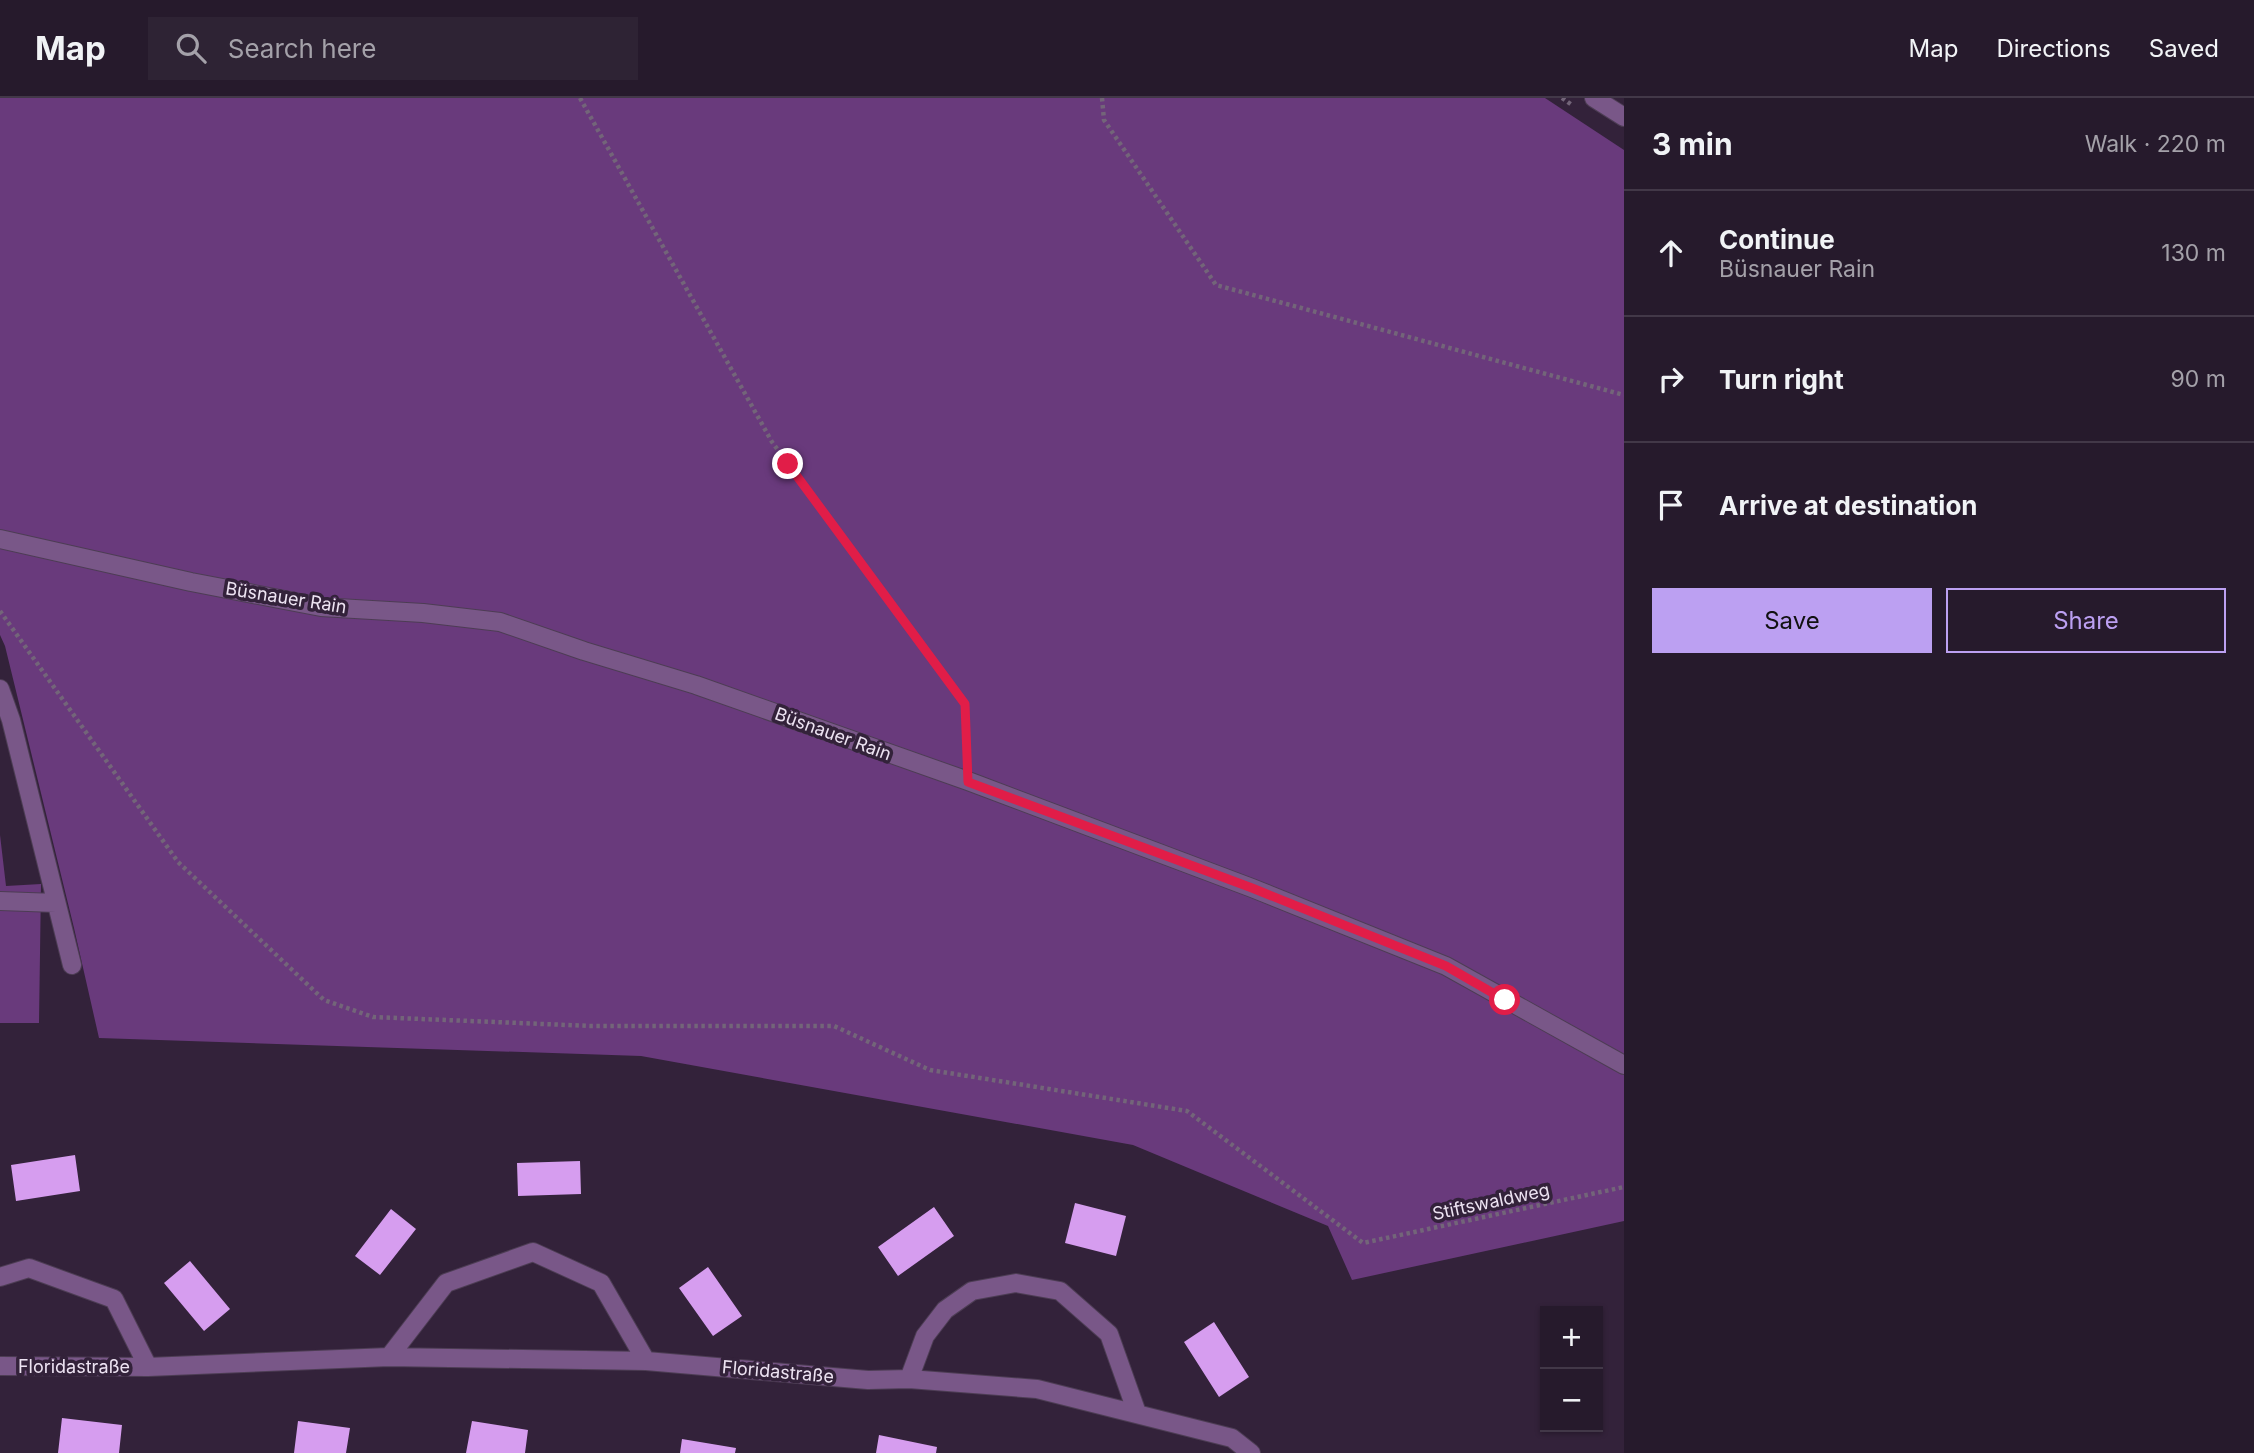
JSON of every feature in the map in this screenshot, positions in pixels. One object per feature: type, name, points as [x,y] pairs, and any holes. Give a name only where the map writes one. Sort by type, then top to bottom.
[{"type":"street","points":[[1594,98],[1624,117]]},
{"type":"street","name":"Büsnauer Rain","points":[[0,539],[191,582],[321,607],[500,622],[696,685],[968,782],[1252,888],[1446,966],[1624,1065]]},
{"type":"street","points":[[0,689],[11,720],[72,965]]},
{"type":"street","points":[[0,901],[56,902]]},
{"type":"street","points":[[389,1357],[446,1283],[533,1252],[601,1283],[646,1361]]},
{"type":"street","name":"Floridastraße","points":[[0,1277],[29,1268],[114,1298],[148,1367]]},
{"type":"street","points":[[909,1379],[925,1336],[945,1311],[972,1291],[1016,1283],[1060,1291],[1109,1334],[1137,1413]]},
{"type":"street","name":"Floridastraße","points":[[0,1366],[148,1367],[389,1357],[646,1361],[868,1380],[909,1379],[1037,1389],[1231,1438],[1251,1453]]},
{"type":"path","points":[[580,98],[772,442],[965,704],[968,782]]},
{"type":"path","points":[[1102,98],[1104,120],[1216,285],[1624,394]]},
{"type":"path","name":"Stiftswaldweg","points":[[0,611],[178,862],[324,1000],[373,1017],[592,1026],[834,1026],[930,1069],[1187,1111],[1363,1243],[1624,1187]]},
{"type":"shaded area","points":[[0,98],[1545,98],[1624,150],[1624,1221],[1352,1280],[1328,1226],[1133,1145],[641,1056],[99,1038],[5,646],[0,635]]},
{"type":"shaded area","points":[[0,835],[6,886],[41,884],[39,1023],[0,1023]]},
{"type":"building","points":[[75,1155],[80,1191],[16,1201],[11,1165]]},
{"type":"building","points":[[580,1161],[581,1194],[518,1196],[517,1163]]},
{"type":"building","points":[[1075,1203],[1126,1216],[1116,1256],[1065,1243]]},
{"type":"building","points":[[934,1207],[954,1236],[898,1276],[878,1247]]},
{"type":"building","points":[[391,1209],[416,1229],[380,1275],[355,1256]]},
{"type":"building","points":[[190,1261],[230,1309],[204,1331],[164,1283]]},
{"type":"building","points":[[708,1267],[742,1316],[713,1336],[679,1288]]},
{"type":"building","points":[[1214,1322],[1249,1377],[1219,1397],[1184,1342]]},
{"type":"building","points":[[62,1418],[122,1425],[119,1453],[58,1453]]},
{"type":"building","points":[[298,1421],[350,1428],[346,1453],[294,1453]]},
{"type":"building","points":[[472,1421],[528,1430],[525,1453],[466,1453]]},
{"type":"building","points":[[879,1435],[937,1447],[936,1453],[876,1453]]},
{"type":"building","points":[[682,1439],[736,1448],[735,1453],[680,1453]]},
{"type":"route","points":[[788,464],[965,704],[968,782],[1252,888],[1446,966],[1505,1000]]}]
